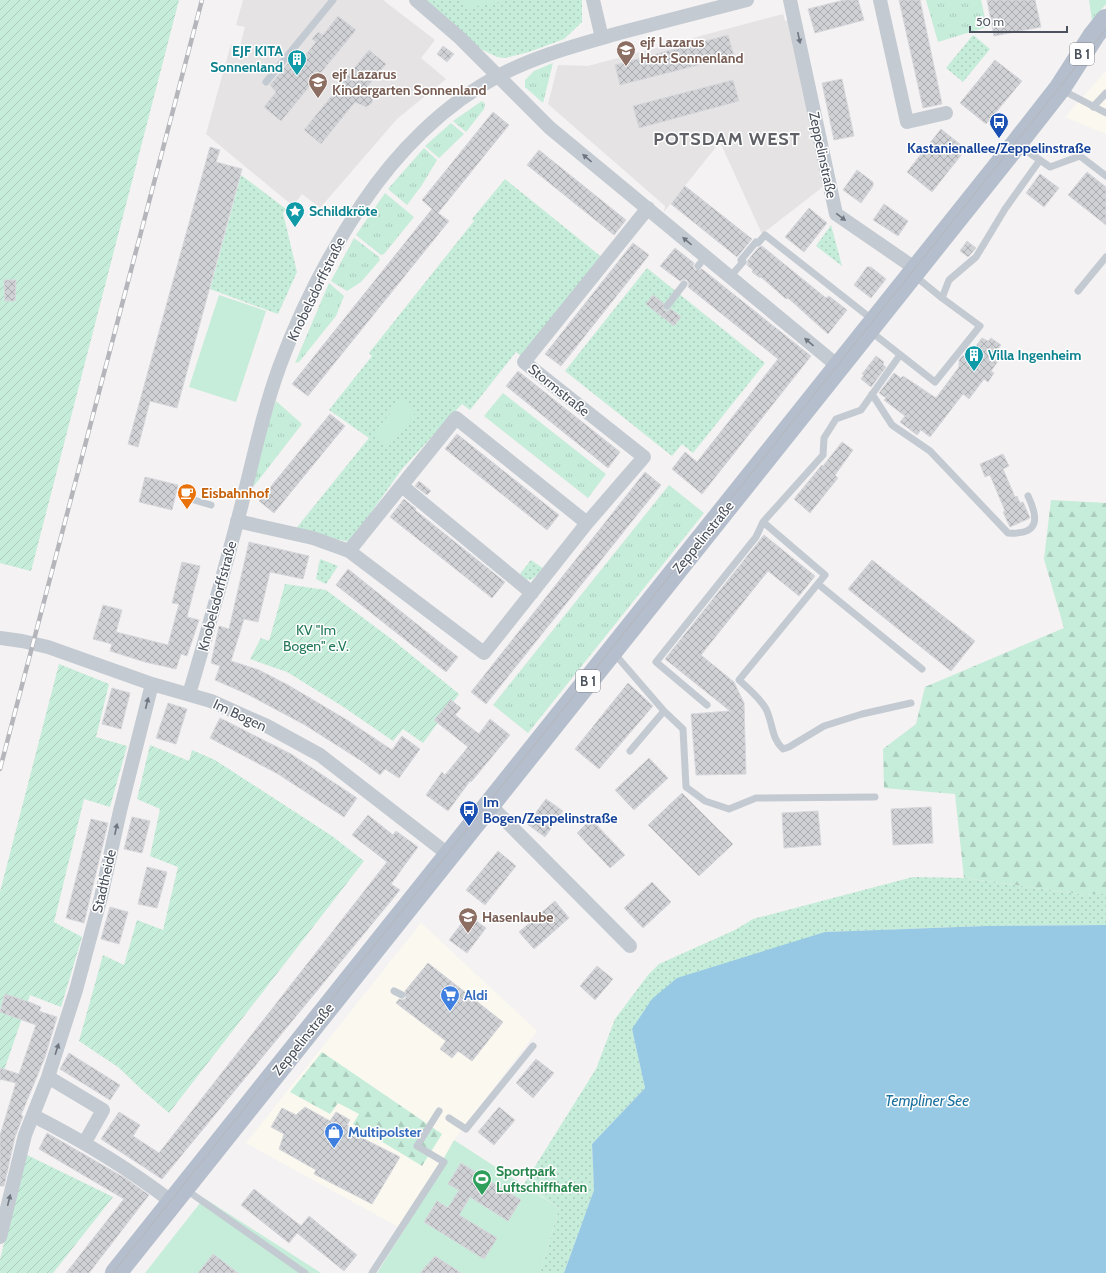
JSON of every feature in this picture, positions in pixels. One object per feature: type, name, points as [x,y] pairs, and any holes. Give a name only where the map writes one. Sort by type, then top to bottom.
[{"type":"main road","name":"Zeppelinstraße","points":[[116,1273],[1017,143],[1060,88],[1094,35],[1106,20]]},
{"type":"main road","name":"Zeppelinstraße","points":[[1060,88],[1106,43]]},
{"type":"street","points":[[416,0],[460,38],[550,128],[648,208],[702,261],[730,276],[839,367]]},
{"type":"street","points":[[593,0],[602,38]]},
{"type":"street","name":"Knobelsdorffstraße","points":[[189,694],[211,620],[257,438],[281,363],[308,298],[343,234],[376,184],[414,139],[442,114],[498,76],[557,50],[747,0]]},
{"type":"street","name":"Zeppelinstraße","points":[[790,0],[836,214],[914,272]]},
{"type":"street","points":[[880,0],[907,122],[946,113]]},
{"type":"street","name":"Stormstraße","points":[[237,521],[313,538],[349,551],[484,653],[587,523],[644,457],[524,362],[648,208]]},
{"type":"street","points":[[349,551],[456,418],[587,523]]},
{"type":"street","points":[[402,486],[532,593]]},
{"type":"street","name":"Im Bogen","points":[[0,638],[22,641],[48,648],[152,684],[211,701],[266,726],[320,755],[449,855]]},
{"type":"street","name":"Stadtheide","points":[[0,1237],[25,1135],[34,1116],[48,1077],[76,990],[101,897],[120,811],[152,684]]},
{"type":"street","points":[[490,805],[630,946]]},
{"type":"street","points":[[48,1077],[103,1110],[85,1142]]},
{"type":"street","points":[[34,1116],[85,1142],[129,1170],[178,1195]]},
{"type":"lane","points":[[266,82],[333,0]]},
{"type":"lane","points":[[1060,88],[1106,113]]},
{"type":"lane","points":[[1093,107],[1106,93]]},
{"type":"lane","points":[[1017,143],[1050,167],[1080,156],[1106,176]]},
{"type":"lane","points":[[942,298],[950,280],[976,257],[1004,209],[1040,160]]},
{"type":"lane","points":[[730,276],[765,235],[871,326],[900,355],[935,382],[980,326],[942,298],[914,272]]},
{"type":"lane","points":[[1078,292],[1106,257]]},
{"type":"lane","points":[[667,306],[684,284]]},
{"type":"lane","points":[[707,706],[656,662],[756,537],[763,522],[823,455],[824,438],[836,419],[861,410],[900,355]]},
{"type":"lane","points":[[872,394],[892,425],[930,451],[1008,533],[1020,534],[1030,529],[1035,521],[1035,512],[1028,496]]},
{"type":"lane","points":[[184,497],[211,505]]},
{"type":"lane","points":[[763,522],[825,575],[739,680],[753,692],[766,708],[777,744],[783,749],[789,748],[824,726],[862,714],[911,703]]},
{"type":"lane","points":[[818,584],[922,669]]},
{"type":"lane","points":[[612,650],[664,711],[684,729],[686,787],[705,801],[729,809],[756,798],[875,797]]},
{"type":"lane","points":[[630,751],[664,711]]},
{"type":"lane","points":[[394,991],[402,995]]},
{"type":"lane","points":[[449,1118],[466,1129],[533,1046]]},
{"type":"lane","points":[[372,1273],[444,1162],[417,1146],[438,1111]]},
{"type":"lane","points":[[178,1195],[305,1273]]},
{"type":"shaded area","name":"ejf Lazarus Kindergarten Sonnenland","points":[[243,0],[383,0],[435,40],[421,58],[446,79],[397,119],[320,208],[302,194],[293,206],[206,134],[231,44],[240,46],[245,27],[236,25]]},
{"type":"shaded area","points":[[783,14],[785,21],[789,20],[824,186],[762,234],[720,142],[664,212],[665,206],[548,104],[558,65],[588,66]]},
{"type":"shaded area","points":[[1106,71],[1106,134],[1065,117]]},
{"type":"shaded area","points":[[421,923],[537,1031],[454,1140],[404,1230],[246,1143]]},
{"type":"green space","points":[[0,0],[179,0],[31,571],[0,563]]},
{"type":"green space","points":[[424,0],[582,0],[582,22],[564,39],[529,52],[505,58],[497,57],[481,49]]},
{"type":"green space","points":[[464,0],[512,0],[466,8]]},
{"type":"green space","points":[[926,0],[981,0],[987,27],[938,42]]},
{"type":"green space","points":[[1089,0],[1106,0],[1106,4],[1092,21]]},
{"type":"green space","points":[[973,35],[990,49],[963,82],[946,68]]},
{"type":"green space","points":[[553,63],[543,103],[525,87],[525,80],[534,71]]},
{"type":"green space","points":[[482,101],[485,104],[484,109],[466,132],[453,121]]},
{"type":"green space","points":[[451,123],[464,134],[439,158],[425,146]]},
{"type":"green space","points":[[424,148],[437,160],[422,185],[407,205],[388,189]]},
{"type":"green space","points":[[241,175],[286,209],[283,213],[297,272],[278,314],[210,289]]},
{"type":"green space","points":[[505,179],[604,259],[521,356],[516,352],[470,410],[462,404],[402,469],[350,542],[294,531],[369,438],[329,410],[372,356],[369,353],[474,221],[472,219]]},
{"type":"green space","points":[[385,193],[414,217],[384,254],[381,255],[356,235]]},
{"type":"green space","points":[[831,225],[842,266],[816,246]]},
{"type":"green space","points":[[354,238],[379,257],[380,260],[361,282],[347,291],[331,281]]},
{"type":"green space","points":[[647,268],[765,363],[693,453],[682,444],[672,456],[565,371]]},
{"type":"green space","points":[[329,283],[344,296],[336,316],[299,362],[295,363]]},
{"type":"green space","points":[[219,295],[266,311],[236,402],[189,387]]},
{"type":"green space","points":[[503,393],[606,474],[588,498],[484,416]]},
{"type":"green space","points":[[401,400],[416,412],[387,447],[372,435]]},
{"type":"green space","points":[[276,401],[302,424],[254,486],[257,454]]},
{"type":"green space","points":[[669,485],[704,513],[528,733],[493,705]]},
{"type":"green space","points":[[1051,500],[1106,503],[1106,893],[1085,895],[964,878],[955,794],[884,788],[883,749],[916,724],[925,687],[1064,628],[1044,559]]},
{"type":"green space","points":[[320,559],[338,566],[326,584],[316,579]]},
{"type":"green space","points":[[531,560],[544,569],[531,580],[525,579],[520,574]]},
{"type":"green space","name":"KV \"Im Bogen\" e.V.","points":[[285,584],[326,590],[394,641],[459,694],[423,743],[403,729],[393,741],[342,706],[287,672],[250,659],[261,638],[269,641]]},
{"type":"green space","points":[[59,664],[109,684],[96,737],[127,746],[110,807],[84,799],[54,922],[82,937],[61,1007],[30,995],[0,1082],[0,892]]},
{"type":"green space","points":[[150,745],[189,761],[192,750],[215,760],[332,836],[364,861],[169,1113],[118,1067],[79,1041],[103,955],[124,965],[137,920],[163,930],[178,867],[150,856],[160,809],[137,799]]},
{"type":"green space","points":[[913,877],[964,878],[1085,895],[1106,893],[1106,925],[985,926],[825,932],[632,1029],[645,1088],[592,1144],[594,1190],[564,1273],[540,1273],[559,1208],[524,1184],[596,1069],[615,1019],[648,975],[659,964],[735,930],[753,919]]},
{"type":"green space","points":[[322,1052],[442,1134],[422,1166],[353,1124],[359,1114],[338,1103],[330,1114],[290,1092]]},
{"type":"green space","name":"Sportpark Luftschiffhafen","points":[[454,1140],[559,1208],[540,1273],[377,1273],[404,1230]]},
{"type":"green space","points":[[25,1154],[113,1197],[53,1273],[0,1273],[0,1260]]},
{"type":"green space","points":[[204,1198],[321,1273],[145,1273]]},
{"type":"water","name":"Templiner See","points":[[1106,925],[1106,1273],[564,1273],[594,1190],[592,1144],[645,1088],[632,1029],[652,999],[677,978],[825,932],[985,926]]},
{"type":"building","points":[[844,0],[858,0],[864,20],[815,33],[808,9]]},
{"type":"building","points":[[899,0],[920,0],[942,104],[923,108]]},
{"type":"building","points":[[987,0],[1035,0],[1041,27],[994,36]]},
{"type":"building","points":[[338,16],[356,30],[281,121],[264,107],[276,92],[270,85],[289,62],[296,67],[316,42],[312,39],[318,32],[323,35]]},
{"type":"building","points":[[728,35],[734,56],[620,85],[615,65]]},
{"type":"building","points":[[443,46],[454,54],[447,62],[437,54]]},
{"type":"building","points":[[369,50],[386,64],[367,87],[373,94],[372,103],[366,107],[355,102],[321,144],[304,130]]},
{"type":"building","points":[[995,60],[1022,81],[986,124],[960,103]]},
{"type":"building","points":[[842,79],[854,136],[834,140],[822,83]]},
{"type":"building","points":[[733,80],[739,101],[639,128],[633,106]]},
{"type":"building","points":[[493,112],[509,125],[438,213],[449,221],[308,396],[292,384],[432,209],[422,200]]},
{"type":"building","points":[[941,129],[966,149],[932,192],[907,172]]},
{"type":"building","points":[[210,147],[220,150],[216,162],[242,169],[177,408],[150,401],[138,447],[128,444]]},
{"type":"building","points":[[539,150],[626,220],[614,235],[527,165]]},
{"type":"building","points":[[857,170],[873,182],[873,186],[861,203],[843,190]]},
{"type":"building","points":[[1087,172],[1106,187],[1106,225],[1068,195]]},
{"type":"building","points":[[1040,174],[1059,188],[1044,207],[1026,193]]},
{"type":"building","points":[[685,186],[752,239],[737,257],[671,204]]},
{"type":"building","points":[[884,204],[908,221],[898,236],[873,220]]},
{"type":"building","points":[[809,208],[827,223],[804,252],[785,237]]},
{"type":"building","points":[[967,241],[976,248],[968,257],[960,251]]},
{"type":"building","points":[[633,243],[649,255],[561,366],[545,354]]},
{"type":"building","points":[[762,246],[826,298],[829,296],[847,310],[828,334],[788,298],[786,299],[761,277],[760,278],[752,272],[753,270],[747,265],[748,260],[758,248]]},
{"type":"building","points":[[675,248],[694,263],[693,267],[695,270],[702,269],[811,356],[702,494],[672,469],[685,452],[697,462],[778,359],[688,287],[689,284],[687,280],[684,279],[680,281],[660,266]]},
{"type":"building","points":[[867,267],[871,267],[886,279],[871,298],[854,285]]},
{"type":"building","points":[[4,280],[16,280],[15,301],[5,301]]},
{"type":"building","points":[[653,295],[663,303],[664,310],[667,311],[671,309],[681,317],[674,326],[646,304]]},
{"type":"building","points":[[982,338],[988,341],[991,338],[1001,345],[998,349],[1004,353],[991,371],[994,373],[988,382],[984,379],[969,399],[963,394],[930,437],[921,430],[917,435],[900,422],[905,416],[884,400],[886,398],[879,393],[894,373],[901,378],[903,376],[936,398],[959,367],[959,360],[962,356],[969,355]]},
{"type":"building","points":[[876,356],[884,362],[883,365],[886,367],[871,387],[861,379],[864,375],[862,374]]},
{"type":"building","points":[[518,371],[620,452],[608,468],[506,386]]},
{"type":"building","points":[[330,414],[345,426],[274,513],[259,501]]},
{"type":"building","points":[[457,434],[559,515],[547,530],[445,449]]},
{"type":"building","points":[[842,442],[853,450],[835,475],[838,478],[810,513],[794,499]]},
{"type":"building","points":[[1003,454],[1009,466],[1003,469],[1015,497],[1017,496],[1020,503],[1023,502],[1030,518],[1010,527],[990,475],[985,477],[980,464]]},
{"type":"building","points":[[645,472],[661,485],[486,704],[471,692]]},
{"type":"building","points":[[145,477],[178,485],[172,510],[139,502]]},
{"type":"building","points":[[419,481],[431,491],[427,495],[415,486]]},
{"type":"building","points":[[404,499],[416,509],[415,510],[505,582],[492,598],[390,517]]},
{"type":"building","points":[[764,535],[815,576],[799,596],[768,571],[701,655],[734,682],[744,703],[746,774],[696,775],[691,714],[730,711],[665,659]]},
{"type":"building","points":[[249,542],[309,556],[303,579],[270,572],[258,622],[244,619],[231,661],[259,670],[288,685],[347,720],[392,750],[402,736],[420,749],[399,778],[385,769],[380,775],[360,760],[305,725],[247,694],[215,680],[220,666],[211,663],[219,626],[229,629]]},
{"type":"building","points":[[872,560],[975,641],[951,671],[848,589]]},
{"type":"building","points":[[182,562],[200,566],[187,617],[199,620],[187,656],[181,654],[176,669],[145,662],[110,651],[112,644],[93,639],[103,605],[122,610],[116,632],[168,645],[179,604],[172,603]]},
{"type":"building","points":[[348,569],[458,657],[446,672],[336,585]]},
{"type":"building","points":[[628,683],[653,706],[599,769],[575,749]]},
{"type":"building","points":[[112,688],[130,693],[121,729],[102,724]]},
{"type":"building","points":[[451,700],[461,708],[455,715],[479,734],[490,719],[510,735],[471,782],[470,781],[448,811],[426,795],[442,772],[445,775],[468,747],[434,720]]},
{"type":"building","points":[[168,703],[187,709],[176,744],[156,738]]},
{"type":"building","points":[[220,718],[291,754],[357,798],[344,817],[278,774],[210,738]]},
{"type":"building","points":[[649,758],[668,778],[634,810],[615,790]]},
{"type":"building","points":[[682,793],[733,844],[699,876],[648,825]]},
{"type":"building","points":[[546,799],[563,811],[545,837],[527,824]]},
{"type":"building","points":[[931,807],[933,843],[893,845],[891,809]]},
{"type":"building","points":[[818,811],[821,845],[784,848],[782,813]]},
{"type":"building","points":[[368,815],[393,835],[396,831],[418,847],[391,884],[400,890],[162,1179],[101,1139],[119,1112],[140,1125],[133,1136],[159,1153],[387,862],[352,835]]},
{"type":"building","points":[[132,817],[150,821],[142,853],[124,849]]},
{"type":"building","points":[[91,819],[108,823],[84,923],[66,918]]},
{"type":"building","points":[[591,819],[625,855],[610,868],[577,833]]},
{"type":"building","points":[[498,851],[516,866],[485,905],[466,890]]},
{"type":"building","points":[[147,867],[167,872],[157,908],[138,904]]},
{"type":"building","points":[[652,882],[671,902],[643,928],[624,908]]},
{"type":"building","points":[[555,901],[569,918],[534,949],[519,932]]},
{"type":"building","points":[[110,907],[128,912],[119,944],[101,939]]},
{"type":"building","name":"Hasenlaube","points":[[468,915],[486,928],[467,953],[449,940]]},
{"type":"building","name":"Aldi","points":[[428,963],[503,1022],[472,1061],[458,1051],[452,1058],[440,1049],[446,1041],[396,1003],[399,999],[403,1000],[406,998],[405,991]]},
{"type":"building","points":[[597,966],[613,979],[595,1000],[580,986]]},
{"type":"building","points":[[5,994],[32,1003],[41,1007],[39,1011],[57,1017],[45,1057],[21,1115],[23,1116],[15,1137],[4,1186],[0,1186],[0,1135],[16,1083],[0,1079],[0,1068],[19,1074],[36,1025],[0,1012]]},
{"type":"building","points":[[69,1053],[120,1085],[110,1100],[60,1069]]},
{"type":"building","points":[[536,1059],[554,1073],[533,1098],[516,1083]]},
{"type":"building","points":[[305,1107],[330,1121],[336,1112],[350,1120],[347,1125],[360,1132],[358,1136],[400,1157],[372,1204],[314,1174],[316,1170],[279,1149],[284,1134],[271,1127],[282,1108],[296,1115]]},
{"type":"building","points":[[499,1107],[515,1120],[494,1145],[478,1132]]},
{"type":"building","points":[[47,1133],[125,1178],[149,1195],[89,1273],[66,1273],[124,1199],[39,1149]]},
{"type":"building","points":[[461,1163],[521,1200],[508,1221],[470,1197],[459,1215],[497,1238],[484,1259],[424,1222],[437,1201],[448,1208],[459,1190],[448,1184]]},
{"type":"building","points":[[254,1189],[301,1226],[309,1216],[357,1255],[344,1271],[297,1233],[289,1243],[241,1205]]},
{"type":"building","points":[[213,1254],[238,1273],[198,1273]]},
{"type":"building","points":[[435,1256],[461,1273],[420,1273]]},
{"type":"tram line","points":[[113,1273],[1106,29]]},
{"type":"railway","points":[[0,769],[202,0]]},
{"type":"place","name":"ejf Lazarus Hort Sonnenland","points":[[626,67]]},
{"type":"place","name":"EJF KITA Sonnenland","points":[[297,76]]},
{"type":"place","name":"ejf Lazarus Kindergarten Sonnenland","points":[[318,99]]},
{"type":"place","name":"Kastanienallee/Zeppelinstraße","points":[[999,139]]},
{"type":"place","name":"Schildkröte","points":[[295,228]]},
{"type":"place","name":"Villa Ingenheim","points":[[974,372]]},
{"type":"place","name":"Eisbahnhof","points":[[187,510]]},
{"type":"place","name":"Im Bogen/Zeppelinstraße","points":[[469,827]]},
{"type":"place","name":"Hasenlaube","points":[[468,934]]},
{"type":"place","name":"Aldi","points":[[450,1012]]},
{"type":"place","name":"Multipolster","points":[[334,1149]]},
{"type":"place","name":"Sportpark Luftschiffhafen","points":[[482,1196]]},
{"type":"district","name":"POTSDAM WEST","points":[[727,139]]}]
